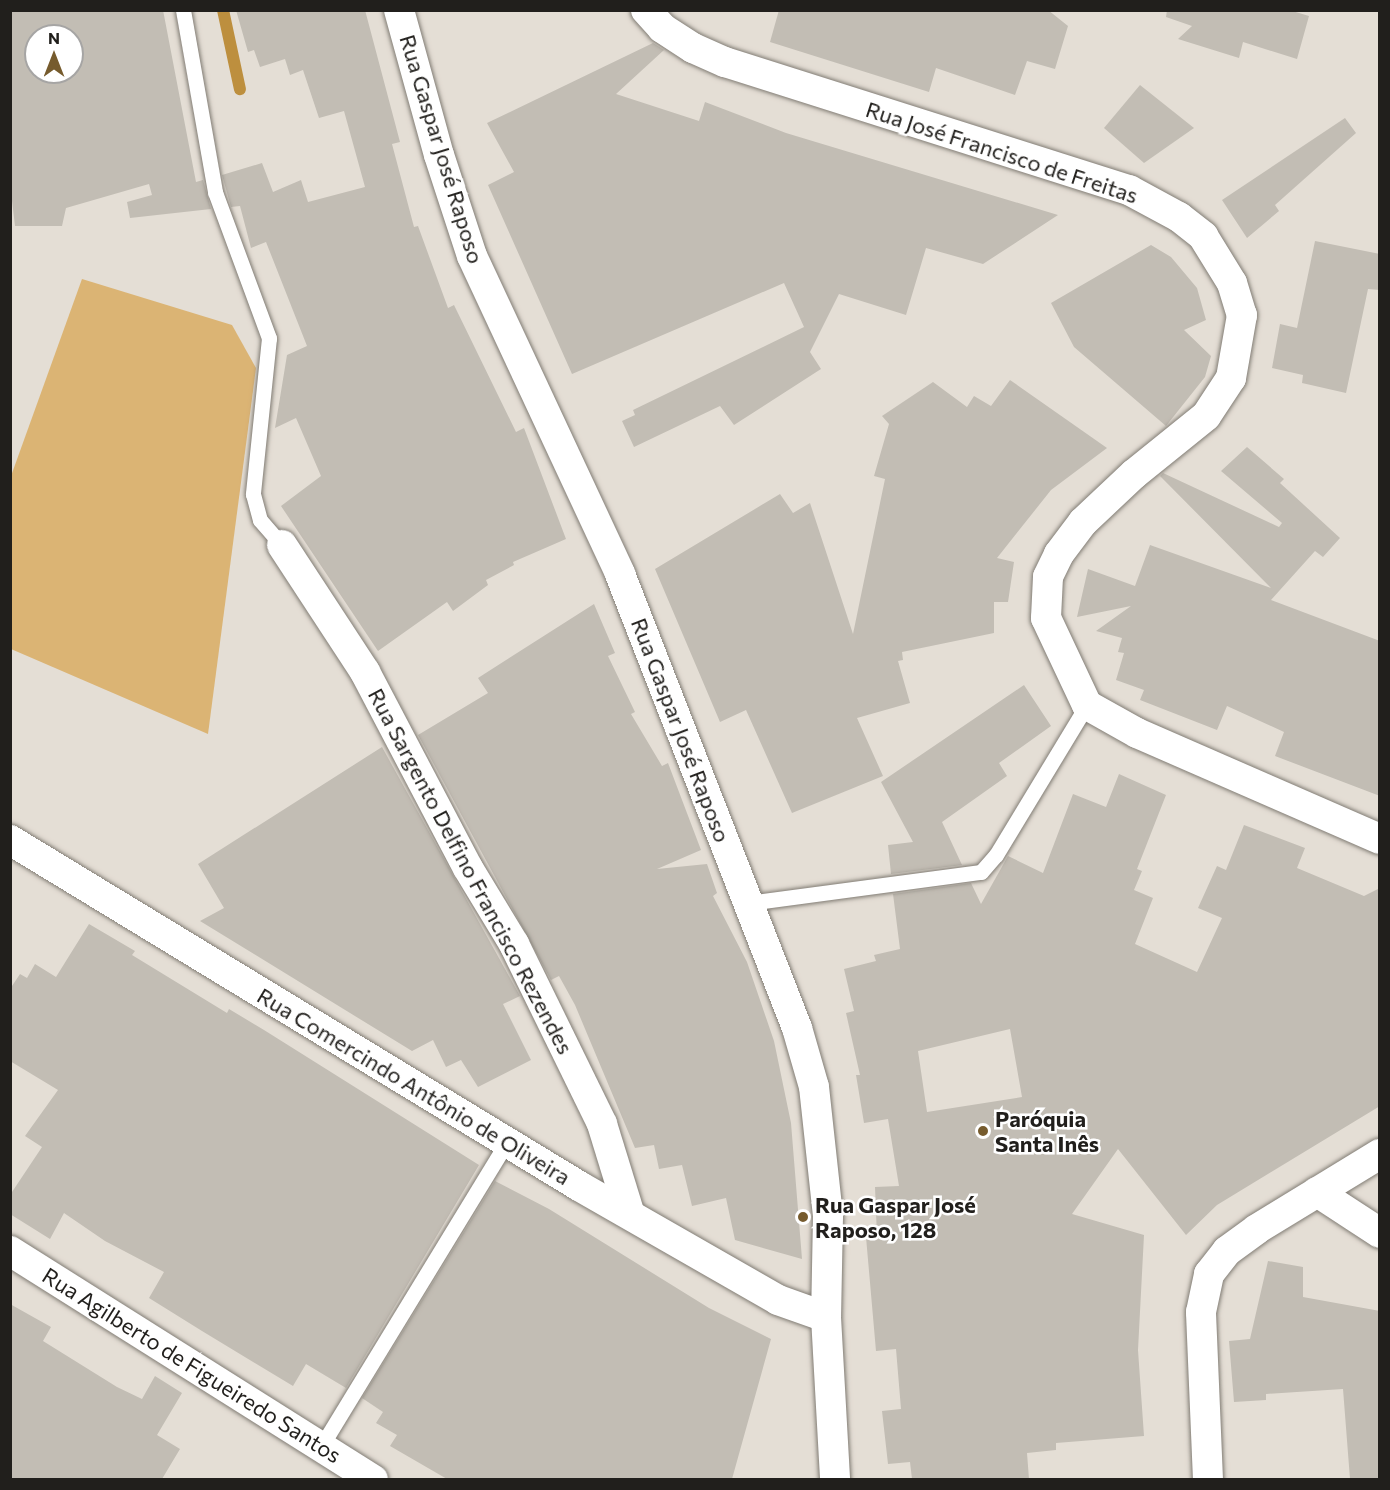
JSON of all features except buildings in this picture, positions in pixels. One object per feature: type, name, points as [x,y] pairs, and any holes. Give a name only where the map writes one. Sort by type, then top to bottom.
[{"type":"street","name":"Rua Gaspar José Raposo","points":[[399,10],[439,154],[472,256],[620,574],[748,903],[774,963],[814,1087],[830,1239],[826,1317],[835,1479]]},
{"type":"street","name":"Rua José Francisco de Freitas","points":[[646,10],[662,28],[693,48],[725,62],[1129,190],[1179,217],[1214,251],[1232,283],[1242,315],[1231,378],[1206,416],[1134,474],[1083,522],[1059,554],[1048,577],[1046,618],[1087,705]]},
{"type":"street","name":"Rua Sargento Delfino Francisco Rezendes","points":[[282,545],[365,672],[463,858],[514,944],[602,1124],[629,1212]]},
{"type":"street","points":[[1087,705],[1137,733],[1380,839]]},
{"type":"street","name":"Rua Comercindo Antônio de Oliveira","points":[[10,840],[506,1143],[778,1300],[826,1317]]},
{"type":"street","points":[[1208,1479],[1201,1312],[1209,1274],[1227,1251],[1380,1154]]},
{"type":"street","points":[[1317,1192],[1380,1233]]},
{"type":"street","name":"Rua Agilberto de Figueiredo Santos","points":[[10,1251],[373,1479]]},
{"type":"lane","points":[[183,10],[220,209],[269,338],[253,494],[260,520],[282,545]]},
{"type":"lane","points":[[748,903],[981,872],[996,855],[1087,705]]},
{"type":"lane","points":[[322,1445],[506,1143]]},
{"type":"shaded area","points":[[82,279],[232,325],[256,368],[208,734],[11,649],[11,476]]},
{"type":"waterway","points":[[223,10],[240,89]]},
{"type":"place","name":"Paróquia Santa Inês","points":[[983,1131]]},
{"type":"place","name":"Rua Gaspar José Raposo, 128","points":[[803,1217]]}]
